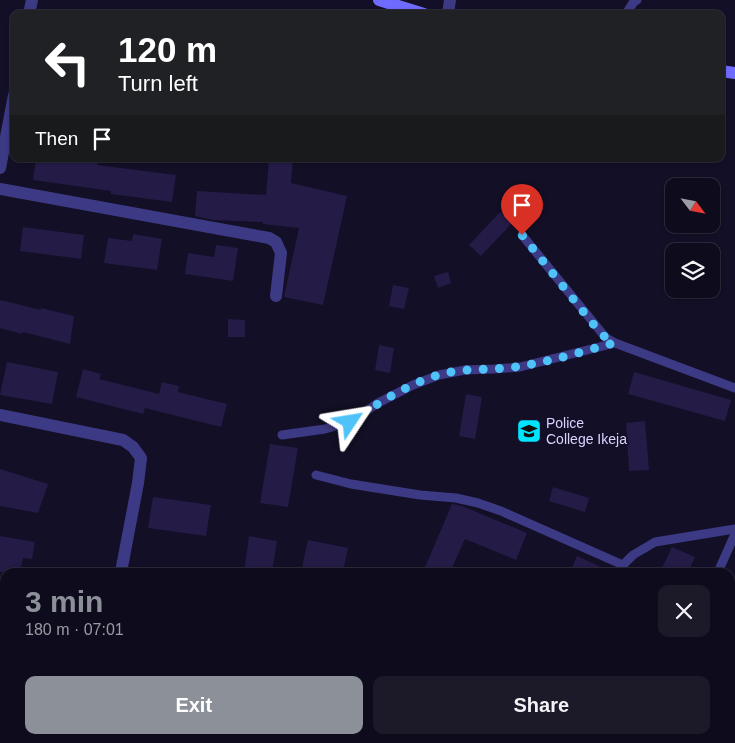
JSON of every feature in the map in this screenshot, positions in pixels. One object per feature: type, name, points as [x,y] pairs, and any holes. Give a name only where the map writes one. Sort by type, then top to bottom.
[{"type":"street","points":[[379,0],[411,10]]},
{"type":"street","points":[[0,168],[10,116]]},
{"type":"street","points":[[0,189],[270,238],[276,242],[281,253],[276,296]]},
{"type":"street","points":[[0,415],[123,440],[133,447],[141,458],[122,568]]},
{"type":"lane","points":[[629,10],[637,0]]},
{"type":"lane","points":[[522,235],[606,338],[614,343],[735,388]]},
{"type":"lane","points":[[282,435],[325,429],[350,422],[378,403],[413,385],[438,375],[466,370],[520,367],[614,343]]},
{"type":"lane","points":[[316,475],[351,484],[420,495],[456,498],[478,503],[619,568]]},
{"type":"lane","points":[[622,568],[633,555],[655,542],[735,529]]},
{"type":"lane","points":[[720,568],[735,534]]},
{"type":"building","points":[[36,162],[98,162],[97,165],[176,175],[172,202],[111,194],[111,191],[33,180]]},
{"type":"building","points":[[269,162],[293,162],[291,183],[347,196],[323,305],[284,297],[299,228],[263,224],[263,222],[213,220],[195,216],[197,191],[266,195]]},
{"type":"building","points":[[500,212],[512,223],[481,256],[469,245]]},
{"type":"building","points":[[23,227],[84,235],[81,259],[20,251]]},
{"type":"building","points":[[133,234],[162,239],[157,270],[104,263],[108,238],[132,241]]},
{"type":"building","points":[[216,245],[238,248],[233,281],[185,274],[188,253],[214,257]]},
{"type":"building","points":[[448,272],[451,283],[438,288],[434,276]]},
{"type":"building","points":[[393,285],[409,288],[404,309],[389,306]]},
{"type":"building","points":[[0,300],[74,316],[70,344],[0,328]]},
{"type":"building","points":[[228,319],[245,320],[245,337],[228,337]]},
{"type":"building","points":[[379,345],[394,348],[390,373],[375,370]]},
{"type":"building","points":[[7,362],[58,372],[52,404],[0,395]]},
{"type":"building","points":[[83,369],[101,374],[99,379],[159,394],[162,382],[179,386],[178,392],[227,404],[221,427],[145,408],[143,414],[76,397]]},
{"type":"building","points":[[634,372],[731,400],[725,421],[628,394]]},
{"type":"building","points":[[466,394],[482,397],[475,439],[459,436]]},
{"type":"building","points":[[645,421],[649,470],[629,471],[626,423]]},
{"type":"building","points":[[270,444],[298,448],[288,507],[260,503]]},
{"type":"building","points":[[0,469],[48,484],[38,513],[0,506]]},
{"type":"building","points":[[553,487],[589,498],[585,512],[549,501]]},
{"type":"building","points":[[153,497],[211,505],[206,536],[148,528]]},
{"type":"building","points":[[452,504],[462,506],[527,533],[516,560],[465,539],[452,568],[425,568]]},
{"type":"building","points":[[0,536],[35,542],[32,559],[23,558],[21,568],[0,568]]},
{"type":"building","points":[[249,536],[277,541],[273,568],[245,568]]},
{"type":"building","points":[[308,540],[348,548],[344,568],[302,568]]},
{"type":"building","points":[[672,547],[695,557],[690,568],[662,568]]},
{"type":"building","points":[[577,556],[603,568],[572,568]]},
{"type":"place","name":"Police College Ikeja","points":[[529,431]]},
{"type":"route","points":[[350,422],[378,403],[413,385],[438,375],[466,370],[520,367],[614,343],[598,330],[522,235]]}]
